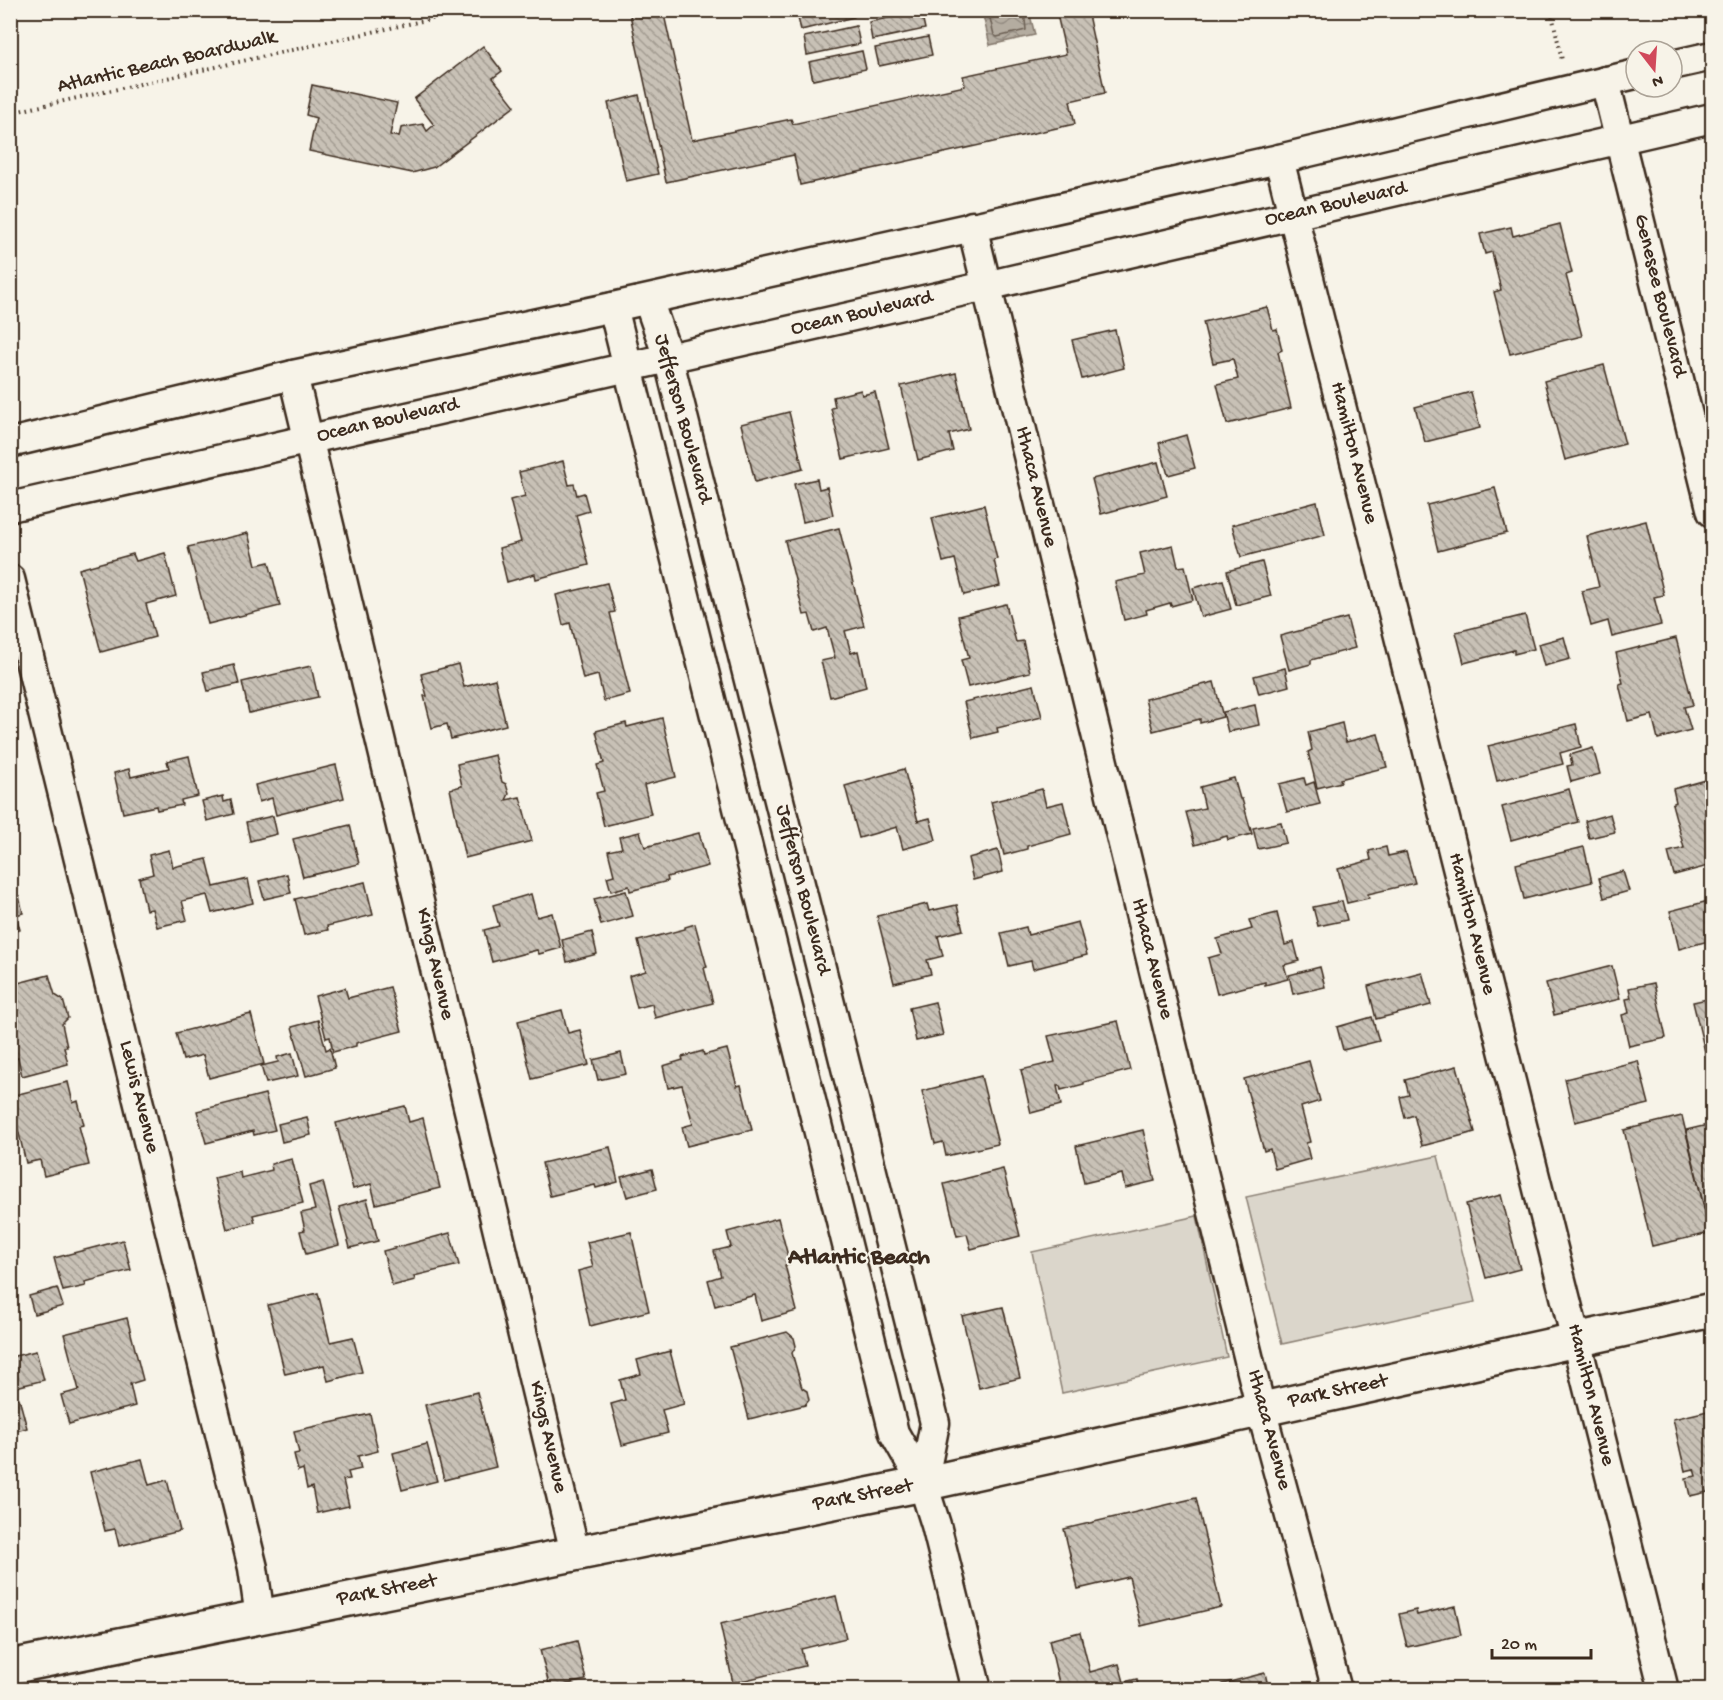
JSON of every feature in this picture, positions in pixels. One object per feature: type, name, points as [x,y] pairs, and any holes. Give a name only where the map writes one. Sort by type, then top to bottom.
[{"type":"highway","name":"Park Street","points":[[10,1667],[923,1484],[1713,1310]]},
{"type":"street","points":[[1684,62],[1713,56]]},
{"type":"street","points":[[10,442],[293,375],[648,300],[1279,159],[1624,77]]},
{"type":"street","name":"Genesee Boulevard","points":[[1605,81],[1713,512]]},
{"type":"street","name":"Ocean Boulevard","points":[[10,507],[986,286],[1713,118]]},
{"type":"street","name":"Hamilton Avenue","points":[[1279,159],[1664,1689]]},
{"type":"street","name":"Ithaca Avenue","points":[[972,226],[1261,1409],[1337,1689]]},
{"type":"street","name":"Jefferson Boulevard","points":[[648,300],[668,357],[935,1423],[923,1484]]},
{"type":"street","name":"Jefferson Boulevard","points":[[612,307],[894,1433],[923,1484],[936,1525],[977,1689]]},
{"type":"street","name":"Kings Avenue","points":[[293,375],[574,1553]]},
{"type":"street","name":"Lewis Avenue","points":[[10,579],[253,1568],[260,1617]]},
{"type":"path","name":"Atlantic Beach Boardwalk","points":[[10,113],[471,10]]},
{"type":"path","points":[[1551,10],[1568,89]]},
{"type":"shaded area","points":[[1438,1156],[1475,1302],[1282,1344],[1246,1197]]},
{"type":"shaded area","points":[[1197,1216],[1227,1357],[1062,1393],[1032,1252]]},
{"type":"water","points":[[982,11],[1029,11],[1035,35],[990,45]]},
{"type":"building","points":[[629,10],[663,10],[692,140],[791,119],[793,124],[965,86],[963,76],[1066,54],[1056,10],[1087,10],[1105,93],[1070,101],[1075,124],[800,185],[794,155],[666,182]]},
{"type":"building","points":[[796,10],[853,10],[854,17],[801,30]]},
{"type":"building","points":[[921,11],[925,29],[872,40],[869,22]]},
{"type":"building","points":[[856,26],[860,44],[807,55],[804,37]]},
{"type":"building","points":[[928,37],[932,55],[879,66],[875,48]]},
{"type":"building","points":[[483,46],[502,71],[493,78],[515,106],[434,167],[412,173],[309,151],[316,118],[306,115],[312,85],[397,103],[390,135],[399,137],[401,128],[423,124],[427,131],[434,125],[414,99]]},
{"type":"building","points":[[862,51],[866,69],[813,80],[809,62]]},
{"type":"building","points":[[639,95],[658,174],[626,181],[608,103]]},
{"type":"building","points":[[1560,224],[1572,273],[1566,275],[1582,336],[1510,354],[1494,292],[1501,290],[1492,252],[1485,254],[1480,234],[1511,227],[1513,236]]},
{"type":"building","points":[[1267,307],[1273,330],[1277,329],[1282,350],[1278,352],[1291,408],[1227,424],[1217,384],[1238,379],[1233,359],[1213,363],[1203,322]]},
{"type":"building","points":[[1115,330],[1124,368],[1082,379],[1072,340]]},
{"type":"building","points":[[1604,365],[1625,444],[1565,460],[1544,381]]},
{"type":"building","points":[[956,373],[969,429],[949,434],[953,451],[918,460],[901,386]]},
{"type":"building","points":[[861,390],[862,395],[875,392],[889,448],[843,459],[831,408],[835,407],[833,397]]},
{"type":"building","points":[[1471,392],[1480,428],[1425,442],[1415,407]]},
{"type":"building","points":[[789,412],[803,469],[755,482],[741,424]]},
{"type":"building","points":[[1186,435],[1195,468],[1168,475],[1159,443]]},
{"type":"building","points":[[563,461],[569,485],[574,484],[577,495],[584,493],[589,511],[576,515],[589,565],[536,579],[535,574],[507,582],[499,548],[521,542],[510,500],[525,496],[519,472]]},
{"type":"building","points":[[1158,462],[1167,496],[1101,514],[1092,479]]},
{"type":"building","points":[[817,479],[819,489],[827,487],[833,515],[803,522],[794,484]]},
{"type":"building","points":[[1495,488],[1507,533],[1438,551],[1427,505]]},
{"type":"building","points":[[1317,502],[1325,535],[1241,557],[1232,525]]},
{"type":"building","points":[[984,505],[997,559],[994,560],[1000,586],[964,595],[955,559],[943,562],[932,518]]},
{"type":"building","points":[[1646,521],[1664,595],[1654,597],[1661,625],[1612,637],[1608,621],[1591,626],[1582,591],[1599,587],[1587,536]]},
{"type":"building","points":[[839,528],[864,626],[845,631],[851,653],[858,651],[866,687],[830,697],[821,661],[835,658],[827,628],[814,632],[809,614],[804,615],[785,541]]},
{"type":"building","points":[[248,533],[256,565],[269,562],[280,606],[208,624],[188,547]]},
{"type":"building","points":[[1173,545],[1178,567],[1185,566],[1193,600],[1171,606],[1170,603],[1146,610],[1147,614],[1124,620],[1115,582],[1145,575],[1140,553]]},
{"type":"building","points":[[165,553],[176,596],[146,604],[155,637],[101,652],[79,569],[133,554],[136,561]]},
{"type":"building","points":[[1262,562],[1271,596],[1236,605],[1227,571]]},
{"type":"building","points":[[1223,580],[1231,609],[1201,617],[1193,588]]},
{"type":"building","points":[[607,583],[615,612],[610,613],[630,694],[604,701],[598,675],[583,679],[570,623],[563,625],[556,595]]},
{"type":"building","points":[[1006,604],[1016,642],[1023,641],[1030,672],[968,687],[961,660],[969,658],[958,616]]},
{"type":"building","points":[[1525,615],[1534,649],[1514,654],[1514,650],[1464,663],[1456,632]]},
{"type":"building","points":[[1347,618],[1355,648],[1311,660],[1311,664],[1289,670],[1280,636]]},
{"type":"building","points":[[1564,637],[1570,659],[1544,666],[1538,644]]},
{"type":"building","points":[[1676,638],[1693,705],[1684,707],[1691,730],[1658,739],[1652,715],[1628,721],[1619,684],[1623,683],[1616,653]]},
{"type":"building","points":[[458,664],[464,687],[495,679],[506,725],[451,739],[447,724],[432,728],[421,674]]},
{"type":"building","points":[[234,665],[239,684],[208,691],[203,672]]},
{"type":"building","points":[[311,666],[318,697],[249,713],[242,682]]},
{"type":"building","points":[[1285,668],[1289,686],[1259,694],[1254,676]]},
{"type":"building","points":[[1214,682],[1223,717],[1200,723],[1200,719],[1153,731],[1145,699]]},
{"type":"building","points":[[1034,685],[1042,717],[997,728],[998,732],[973,738],[964,702]]},
{"type":"building","points":[[1255,705],[1259,725],[1228,732],[1223,712]]},
{"type":"building","points":[[662,718],[676,777],[644,785],[651,814],[604,826],[596,793],[604,791],[597,765],[604,763],[596,731],[626,723],[627,727]]},
{"type":"building","points":[[1342,723],[1346,742],[1378,734],[1387,767],[1340,779],[1341,782],[1317,788],[1308,752],[1312,750],[1308,732]]},
{"type":"building","points":[[1576,724],[1581,747],[1560,753],[1563,764],[1497,781],[1488,746]]},
{"type":"building","points":[[1593,748],[1600,774],[1571,782],[1567,766],[1572,765],[1570,755]]},
{"type":"building","points":[[495,755],[502,782],[506,784],[509,794],[506,800],[520,797],[532,841],[465,858],[450,789],[462,786],[457,764]]},
{"type":"building","points":[[189,756],[198,796],[181,800],[182,805],[157,810],[156,806],[123,813],[114,773],[129,769],[131,777],[169,768],[167,761]]},
{"type":"building","points":[[336,765],[344,798],[276,815],[272,798],[259,802],[255,785]]},
{"type":"building","points":[[904,769],[918,821],[930,818],[936,840],[903,849],[897,827],[859,838],[845,786]]},
{"type":"building","points":[[1234,778],[1252,834],[1228,840],[1227,836],[1195,845],[1186,812],[1205,808],[1200,787]]},
{"type":"building","points":[[1304,778],[1306,785],[1314,782],[1320,804],[1287,812],[1279,784]]},
{"type":"building","points":[[1706,780],[1709,794],[1712,793],[1712,865],[1674,875],[1668,852],[1684,848],[1672,804],[1676,802],[1673,789]]},
{"type":"building","points":[[1042,789],[1046,806],[1063,802],[1071,834],[1004,855],[991,802]]},
{"type":"building","points":[[1569,789],[1578,822],[1511,840],[1502,807]]},
{"type":"building","points":[[223,796],[224,802],[231,800],[234,814],[207,821],[202,801]]},
{"type":"building","points":[[1610,814],[1615,832],[1589,838],[1585,821]]},
{"type":"building","points":[[273,816],[277,834],[250,841],[246,822]]},
{"type":"building","points":[[1281,822],[1286,843],[1258,849],[1253,828]]},
{"type":"building","points":[[350,825],[359,864],[303,877],[293,839]]},
{"type":"building","points":[[640,832],[645,847],[699,833],[708,866],[667,877],[668,881],[630,891],[629,886],[611,891],[607,877],[614,875],[608,851],[622,848],[619,837]]},
{"type":"building","points":[[1386,847],[1388,856],[1406,852],[1415,883],[1368,894],[1369,898],[1347,903],[1338,869],[1371,860],[1369,851]]},
{"type":"building","points":[[1584,847],[1592,882],[1524,899],[1516,864]]},
{"type":"building","points":[[169,850],[173,867],[207,859],[214,887],[248,879],[253,903],[212,913],[207,895],[182,901],[187,920],[157,927],[152,909],[146,910],[139,878],[153,874],[149,855]]},
{"type":"building","points":[[998,850],[1003,872],[973,880],[968,858]]},
{"type":"building","points":[[1623,871],[1629,891],[1604,898],[1599,878]]},
{"type":"building","points":[[287,874],[291,893],[264,899],[259,881]]},
{"type":"building","points":[[365,882],[373,915],[327,926],[328,930],[304,935],[295,899]]},
{"type":"building","points":[[626,891],[633,916],[601,925],[594,899]]},
{"type":"building","points":[[10,892],[12,898],[19,896],[23,913],[16,915],[20,930],[10,932]]},
{"type":"building","points":[[531,894],[537,917],[552,913],[561,948],[539,954],[537,950],[492,962],[484,930],[499,926],[493,905]]},
{"type":"building","points":[[1712,900],[1712,940],[1679,949],[1670,911]]},
{"type":"building","points":[[1342,901],[1347,920],[1318,926],[1313,907]]},
{"type":"building","points":[[927,904],[929,911],[957,905],[963,930],[938,936],[943,956],[927,960],[931,974],[894,983],[877,916]]},
{"type":"building","points":[[1277,913],[1285,945],[1294,942],[1299,961],[1284,965],[1288,979],[1265,985],[1265,982],[1217,994],[1208,958],[1222,954],[1217,939],[1252,929],[1249,920]]},
{"type":"building","points":[[1078,922],[1087,955],[1033,969],[1031,961],[1009,966],[1001,933],[1026,927],[1028,935]]},
{"type":"building","points":[[695,924],[707,967],[704,968],[713,1003],[655,1018],[652,1004],[637,1008],[629,976],[646,971],[638,941],[685,929]]},
{"type":"building","points":[[592,932],[597,954],[567,962],[562,940]]},
{"type":"building","points":[[1612,966],[1620,999],[1554,1015],[1546,983]]},
{"type":"building","points":[[1320,967],[1325,987],[1293,994],[1289,975]]},
{"type":"building","points":[[1422,972],[1431,1005],[1376,1019],[1368,986]]},
{"type":"building","points":[[49,975],[55,995],[63,1000],[68,1018],[62,1024],[68,1064],[22,1076],[18,1058],[10,1060],[10,985]]},
{"type":"building","points":[[1654,983],[1666,1038],[1629,1046],[1622,1015],[1629,1013],[1626,999],[1631,998],[1629,988]]},
{"type":"building","points":[[390,987],[402,1031],[356,1043],[356,1046],[333,1052],[330,1037],[326,1038],[315,996],[345,988],[348,998]]},
{"type":"building","points":[[1712,998],[1712,1054],[1706,1056],[1693,1002]]},
{"type":"building","points":[[935,1002],[943,1035],[916,1041],[909,1008]]},
{"type":"building","points":[[562,1010],[568,1033],[580,1030],[589,1065],[532,1079],[518,1021]]},
{"type":"building","points":[[251,1014],[264,1064],[209,1078],[203,1055],[183,1060],[176,1033]]},
{"type":"building","points":[[1372,1017],[1379,1041],[1343,1050],[1337,1027]]},
{"type":"building","points":[[318,1020],[326,1050],[330,1048],[335,1068],[306,1076],[292,1027]]},
{"type":"building","points":[[1118,1021],[1130,1070],[1061,1090],[1060,1086],[1057,1086],[1061,1105],[1031,1113],[1021,1070],[1055,1062],[1048,1036]]},
{"type":"building","points":[[727,1049],[737,1086],[741,1085],[752,1130],[687,1146],[682,1127],[693,1124],[682,1085],[668,1088],[663,1066],[703,1051],[704,1055]]},
{"type":"building","points":[[292,1053],[298,1076],[266,1083],[261,1066],[278,1062],[277,1057]]},
{"type":"building","points":[[621,1053],[626,1074],[598,1080],[593,1060]]},
{"type":"building","points":[[1309,1061],[1320,1101],[1301,1107],[1310,1142],[1306,1143],[1310,1159],[1275,1169],[1270,1149],[1264,1151],[1244,1079]]},
{"type":"building","points":[[1638,1061],[1649,1104],[1575,1122],[1565,1079]]},
{"type":"building","points":[[1457,1066],[1475,1132],[1422,1146],[1414,1115],[1405,1118],[1400,1097],[1409,1095],[1405,1080]]},
{"type":"building","points":[[981,1076],[998,1144],[946,1156],[943,1142],[935,1144],[922,1091]]},
{"type":"building","points":[[68,1082],[73,1103],[78,1101],[84,1125],[79,1126],[89,1165],[44,1176],[40,1160],[26,1163],[10,1096]]},
{"type":"building","points":[[265,1094],[275,1130],[254,1135],[253,1131],[206,1143],[197,1111]]},
{"type":"building","points":[[405,1106],[409,1122],[423,1118],[440,1188],[376,1204],[371,1184],[353,1189],[336,1123]]},
{"type":"building","points":[[1682,1116],[1710,1233],[1652,1246],[1624,1130]]},
{"type":"building","points":[[307,1117],[311,1135],[282,1142],[278,1124]]},
{"type":"building","points":[[1712,1124],[1712,1233],[1710,1233],[1686,1130]]},
{"type":"building","points":[[1143,1130],[1155,1181],[1125,1188],[1122,1174],[1084,1183],[1076,1146]]},
{"type":"building","points":[[610,1147],[618,1182],[550,1196],[542,1163]]},
{"type":"building","points":[[292,1159],[303,1203],[253,1215],[255,1222],[227,1229],[214,1178],[240,1172],[241,1178],[272,1170],[271,1164]]},
{"type":"building","points":[[652,1169],[657,1189],[627,1197],[621,1177]]},
{"type":"building","points":[[1003,1169],[1020,1236],[971,1249],[967,1234],[957,1236],[944,1184]]},
{"type":"building","points":[[323,1182],[339,1245],[306,1254],[300,1231],[305,1230],[301,1213],[315,1210],[309,1186]]},
{"type":"building","points":[[1501,1195],[1520,1269],[1486,1278],[1466,1204]]},
{"type":"building","points":[[367,1199],[378,1241],[350,1248],[339,1207]]},
{"type":"building","points":[[778,1218],[790,1264],[785,1265],[797,1311],[761,1321],[755,1295],[715,1306],[708,1280],[721,1276],[714,1251],[731,1247],[727,1232]]},
{"type":"building","points":[[631,1232],[649,1311],[590,1326],[578,1271],[593,1267],[587,1242]]},
{"type":"building","points":[[450,1233],[459,1265],[414,1276],[415,1280],[392,1286],[383,1251]]},
{"type":"building","points":[[123,1240],[131,1270],[85,1282],[86,1286],[63,1291],[54,1258]]},
{"type":"building","points":[[57,1288],[63,1306],[34,1314],[29,1296]]},
{"type":"building","points":[[318,1293],[330,1342],[353,1337],[362,1372],[328,1381],[324,1365],[285,1374],[268,1305]]},
{"type":"building","points":[[1003,1307],[1020,1378],[979,1388],[962,1316]]},
{"type":"building","points":[[127,1318],[143,1380],[130,1384],[135,1406],[69,1424],[61,1395],[79,1390],[64,1334]]},
{"type":"building","points":[[787,1332],[794,1338],[796,1346],[792,1353],[802,1388],[807,1391],[809,1400],[805,1405],[749,1419],[730,1347]]},
{"type":"building","points":[[36,1351],[44,1380],[12,1388],[10,1357]]},
{"type":"building","points":[[670,1351],[684,1404],[662,1410],[668,1433],[622,1445],[611,1404],[625,1400],[620,1380],[641,1374],[637,1360]]},
{"type":"building","points":[[10,1391],[13,1399],[19,1398],[27,1428],[13,1432],[16,1445],[10,1447]]},
{"type":"building","points":[[477,1392],[496,1467],[444,1480],[425,1405]]},
{"type":"building","points":[[1712,1410],[1712,1491],[1690,1496],[1686,1478],[1696,1476],[1694,1469],[1685,1471],[1673,1419]]},
{"type":"building","points":[[370,1414],[378,1451],[358,1456],[361,1469],[348,1472],[350,1479],[343,1480],[349,1506],[317,1513],[312,1487],[307,1489],[303,1469],[298,1471],[294,1454],[299,1453],[294,1431]]},
{"type":"building","points":[[427,1444],[437,1481],[402,1490],[393,1453]]},
{"type":"building","points":[[142,1459],[149,1485],[167,1480],[180,1531],[119,1546],[115,1529],[105,1531],[90,1472]]},
{"type":"building","points":[[1196,1498],[1221,1607],[1141,1626],[1129,1577],[1078,1589],[1064,1529]]},
{"type":"building","points":[[1712,1583],[1712,1608],[1707,1585]]},
{"type":"building","points":[[836,1596],[846,1638],[801,1649],[805,1666],[733,1683],[720,1624]]},
{"type":"building","points":[[1455,1606],[1461,1635],[1407,1647],[1399,1614],[1416,1610],[1417,1615]]},
{"type":"building","points":[[1080,1632],[1090,1672],[1119,1664],[1124,1682],[1137,1679],[1139,1690],[1055,1690],[1054,1684],[1059,1683],[1049,1640]]},
{"type":"building","points":[[577,1641],[586,1680],[550,1688],[540,1650]]},
{"type":"building","points":[[1265,1673],[1269,1690],[1224,1690],[1222,1684]]},
{"type":"building","points":[[412,1684],[414,1690],[391,1690]]},
{"type":"district","name":"Atlantic Beach","points":[[859,1258]]}]
